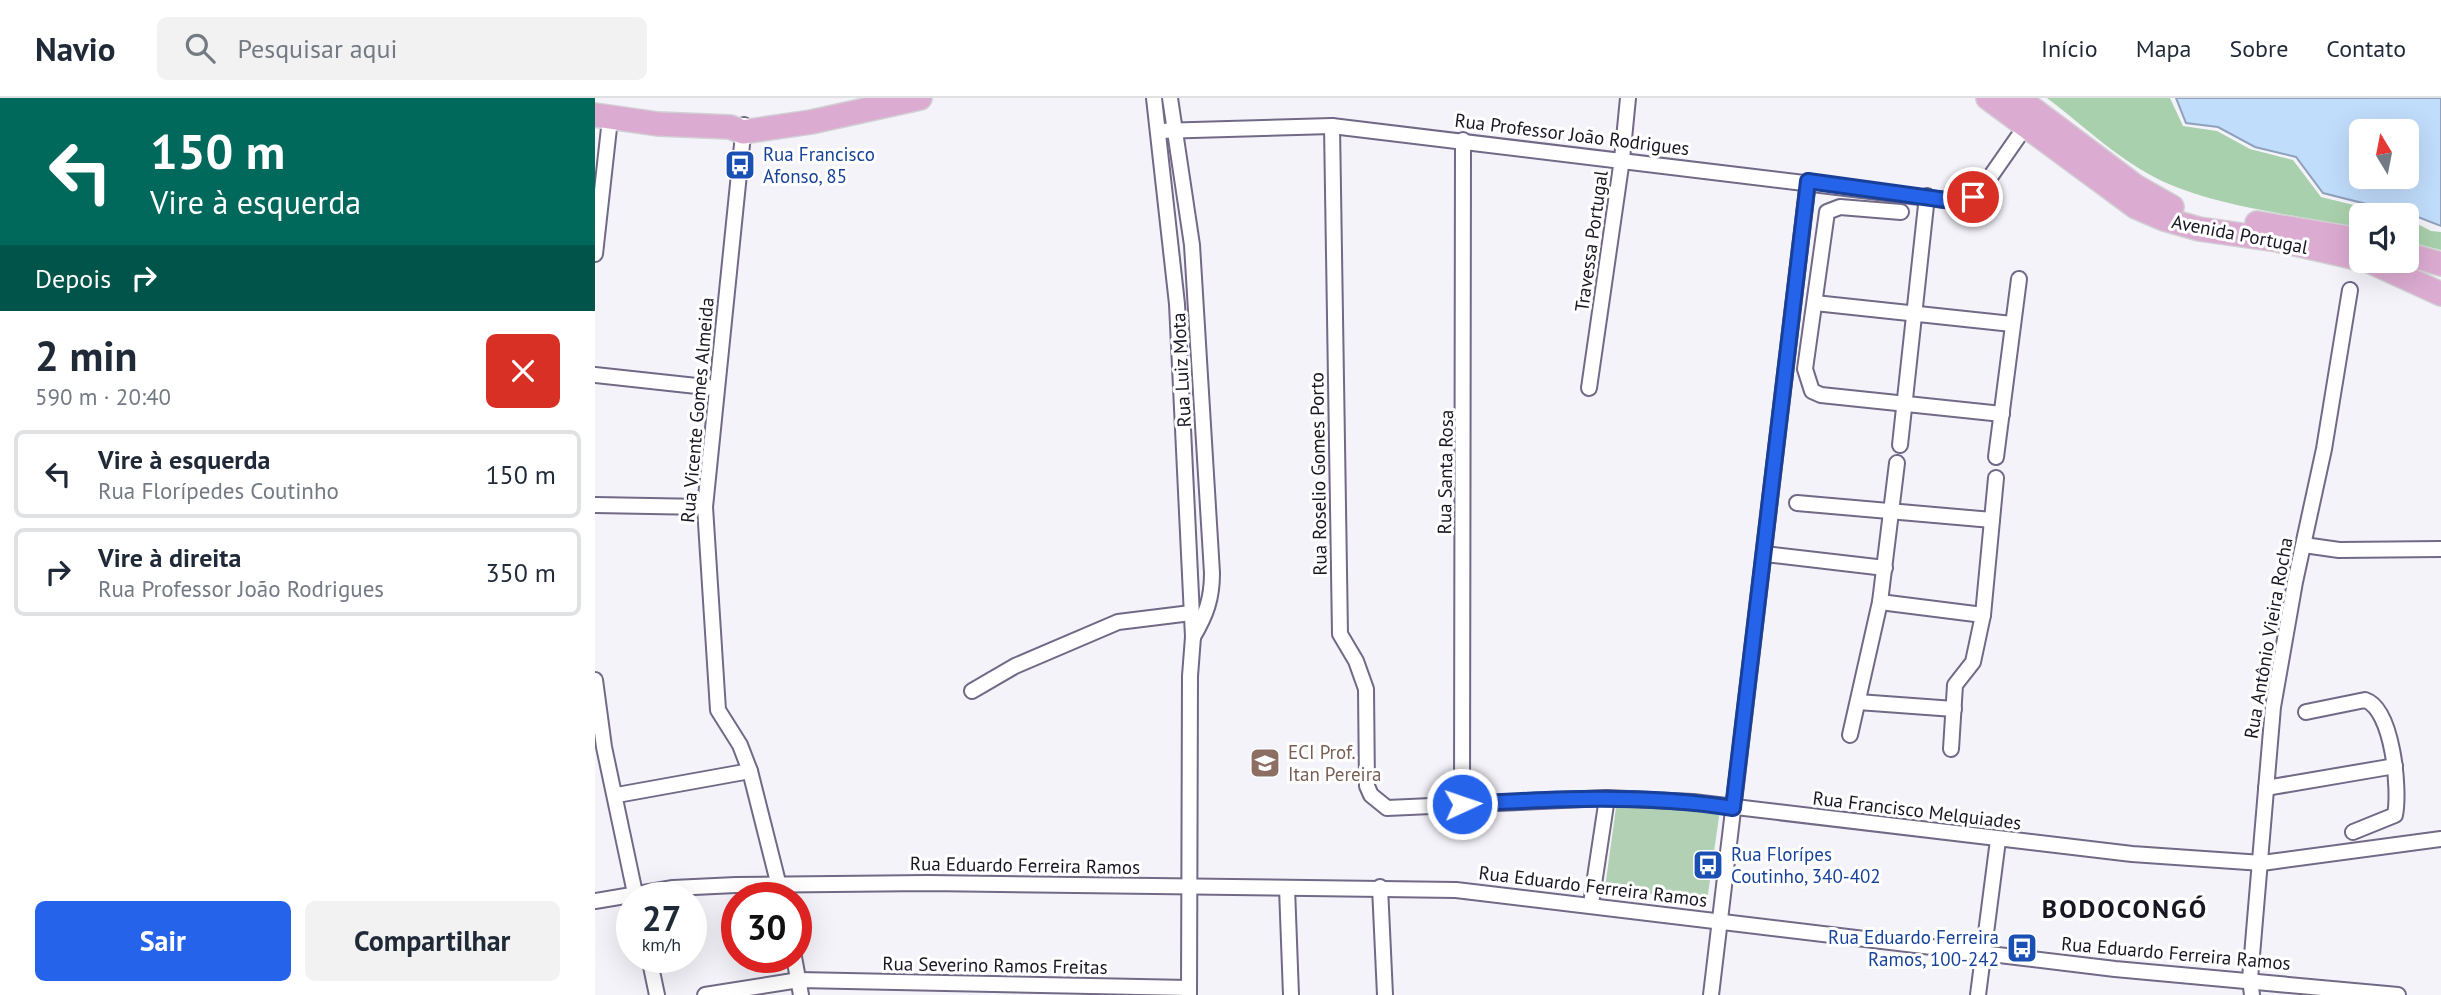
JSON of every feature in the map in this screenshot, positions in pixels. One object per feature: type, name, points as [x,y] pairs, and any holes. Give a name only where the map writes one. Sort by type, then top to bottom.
[{"type":"main road","points":[[739,128],[819,112],[844,98]]},
{"type":"main road","name":"Avenida Portugal","points":[[1988,98],[2136,207],[2199,229],[2277,240],[2349,256]]},
{"type":"main road","name":"Avenida Portugal","points":[[2018,98],[2135,186],[2174,208],[2199,215],[2297,227],[2349,238]]},
{"type":"main road","points":[[602,117],[739,128],[811,122],[909,99]]},
{"type":"main road","points":[[2419,254],[2441,257]]},
{"type":"main road","points":[[2419,256],[2441,264]]},
{"type":"main road","points":[[2395,273],[2441,294]]},
{"type":"street","name":"Rua Luiz Mota","points":[[1154,98],[1177,304],[1193,637],[1190,676],[1189,991]]},
{"type":"street","name":"Rua Luiz Mota","points":[[1170,98],[1195,285],[1212,573],[1212,597],[1206,615],[1193,637]]},
{"type":"street","name":"Travessa Portugal","points":[[1589,388],[1622,159],[1628,98]]},
{"type":"street","points":[[595,254],[602,117]]},
{"type":"street","name":"Rua Professor João Rodrigues","points":[[1159,131],[1332,126],[1961,200],[1979,193],[2025,127]]},
{"type":"street","name":"Rua Roselio Gomes Porto","points":[[1332,126],[1340,634],[1356,661],[1366,689],[1367,786],[1371,795],[1387,808]]},
{"type":"street","name":"Rua Vicente Gomes Almeida","points":[[739,128],[705,506],[718,710],[740,745],[750,771],[778,882]]},
{"type":"street","name":"Rua Santa Rosa","points":[[1462,804],[1465,232],[1463,140]]},
{"type":"street","points":[[1711,995],[1808,181]]},
{"type":"street","points":[[1900,445],[1927,196]]},
{"type":"street","points":[[1901,212],[1849,207],[1827,212],[1805,369],[1812,391],[1821,395],[2002,414]]},
{"type":"street","points":[[1996,457],[2019,279]]},
{"type":"street","name":"Rua Antônio Vieira Rocha","points":[[2252,995],[2250,979],[2262,863],[2273,707],[2324,449],[2350,290]]},
{"type":"street","points":[[1815,303],[2013,324]]},
{"type":"street","points":[[595,375],[715,388]]},
{"type":"street","points":[[1850,735],[1880,602],[1897,463]]},
{"type":"street","points":[[1951,749],[1955,685],[1973,662],[1983,615],[1996,478]]},
{"type":"street","points":[[1797,503],[1890,509],[1991,520]]},
{"type":"street","points":[[595,505],[705,506]]},
{"type":"street","points":[[2304,545],[2339,550],[2441,549]]},
{"type":"street","points":[[1765,554],[1885,568]]},
{"type":"street","points":[[1880,602],[1983,615]]},
{"type":"street","points":[[972,691],[1015,666],[1118,622],[1191,613]]},
{"type":"street","points":[[595,680],[600,748],[617,794],[634,882]]},
{"type":"street","points":[[2306,712],[2357,701],[2371,702],[2383,721],[2395,766],[2398,793],[2395,815],[2353,832]]},
{"type":"street","points":[[1858,702],[1954,709]]},
{"type":"street","points":[[2266,788],[2395,766]]},
{"type":"street","points":[[617,794],[750,771]]},
{"type":"street","points":[[1591,904],[1607,799]]},
{"type":"street","name":"Rua Francisco Melquiades","points":[[1387,808],[1607,799],[1693,802],[1998,840],[2133,854],[2262,863],[2441,839]]},
{"type":"street","points":[[1978,995],[1998,840]]},
{"type":"street","name":"Rua Eduardo Ferreira Ramos","points":[[812,890],[928,883],[1456,890],[1591,904],[2115,969],[2250,979],[2398,995]]},
{"type":"street","points":[[1380,887],[1385,995]]},
{"type":"street","points":[[1287,888],[1291,995]]},
{"type":"street","name":"Rua Eduardo Ferreira Ramos","points":[[595,901],[616,898]]},
{"type":"street","points":[[652,973],[657,995]]},
{"type":"street","name":"Rua Severino Ramos Freitas","points":[[705,995],[800,988],[1189,991]]},
{"type":"green space","points":[[2047,98],[2170,98],[2183,126],[2217,131],[2250,149],[2293,160],[2321,197],[2349,204],[2349,227],[2236,205],[2187,191],[2148,174]]},
{"type":"green space","points":[[2419,225],[2431,231],[2441,232],[2441,250],[2419,244]]},
{"type":"green space","points":[[1617,800],[1720,810],[1707,901],[1605,888]]},
{"type":"water","points":[[2176,98],[2441,98],[2441,226],[2419,217],[2419,203],[2363,203],[2323,193],[2296,157],[2255,147],[2218,127],[2186,123]]},
{"type":"place","name":"Rua Francisco Afonso, 85","points":[[740,165]]},
{"type":"place","name":"ECI Prof. Itan Pereira","points":[[1265,763]]},
{"type":"place","name":"Rua Florípes Coutinho, 340-402","points":[[1708,865]]},
{"type":"place","name":"Rua Eduardo Ferreira Ramos, 100-242","points":[[2022,948]]},
{"type":"district","name":"BODOCONGÓ","points":[[2125,909]]},
{"type":"route","points":[[1462,804],[1626,799],[1693,802],[1733,808],[1808,181],[1953,201],[1973,197]]}]
